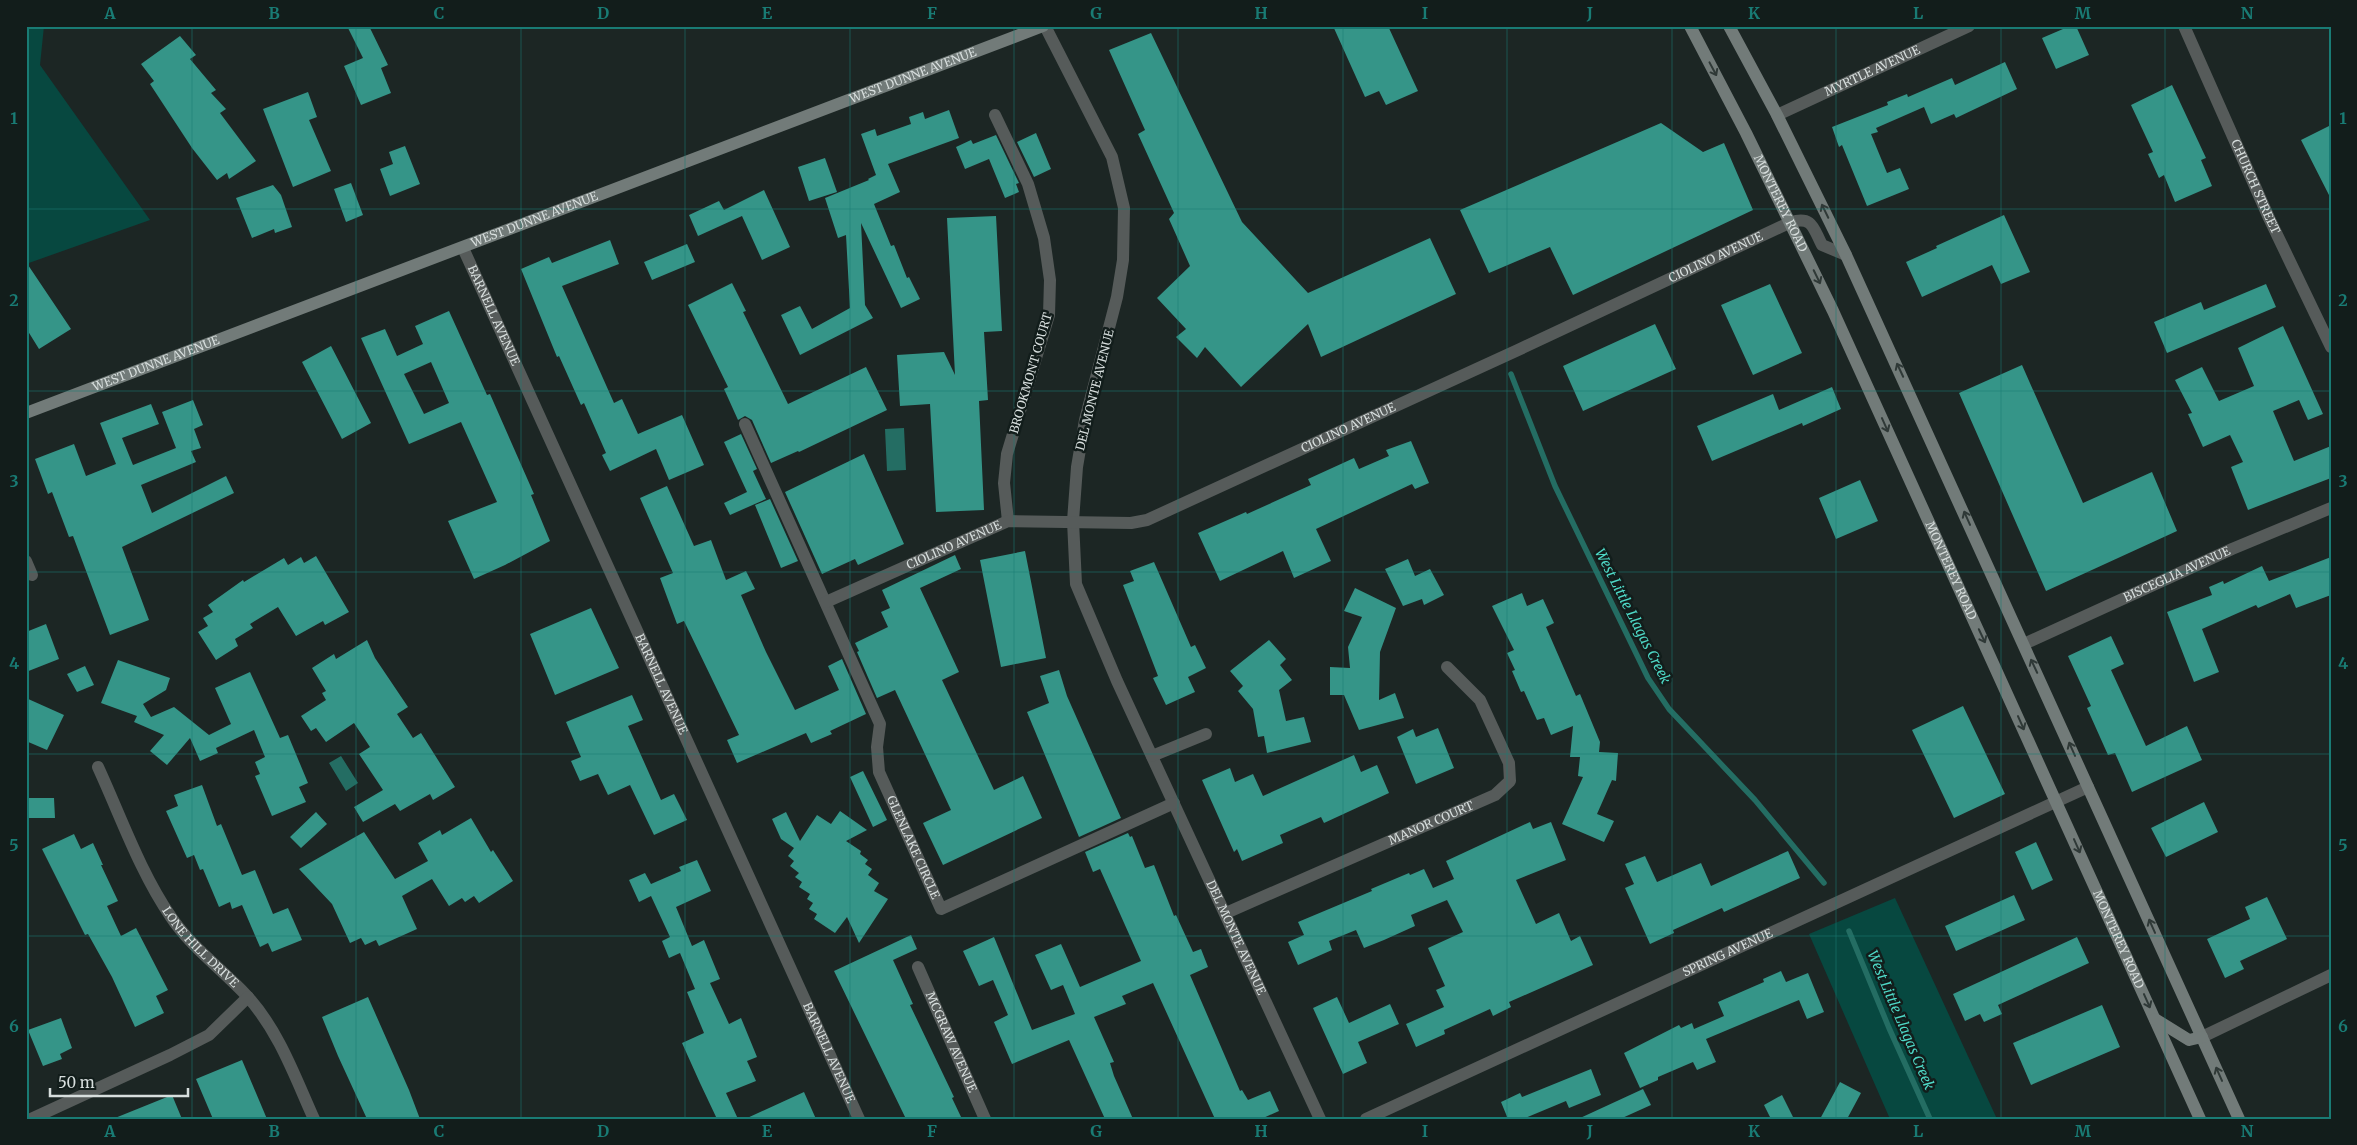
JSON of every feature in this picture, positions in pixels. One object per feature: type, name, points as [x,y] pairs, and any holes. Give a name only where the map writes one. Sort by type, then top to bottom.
[{"type":"main road","name":"WEST DUNNE AVENUE","points":[[26,413],[1044,26]]},
{"type":"main road","name":"MONTEREY ROAD","points":[[1690,26],[1791,222],[1834,311],[2200,1119]]},
{"type":"main road","points":[[1729,26],[1777,115],[1846,255],[2239,1119]]},
{"type":"main road","points":[[2155,1019],[2189,1040],[2202,1037]]},
{"type":"street","name":"DEL MONTE AVENUE","points":[[1044,26],[1112,157],[1124,208],[1123,260],[1117,297],[1085,420],[1077,467],[1073,521],[1076,584],[1152,756],[1320,1119]]},
{"type":"street","name":"MYRTLE AVENUE","points":[[1777,115],[1969,26]]},
{"type":"street","name":"CHURCH STREET","points":[[2184,26],[2269,218],[2331,347]]},
{"type":"street","name":"BROOKMONT COURT","points":[[995,115],[1028,184],[1044,238],[1050,280],[1049,315],[1007,454],[1004,483],[1008,521]]},
{"type":"street","points":[[1791,222],[1801,219],[1807,220],[1812,224],[1822,245],[1846,255]]},
{"type":"street","name":"CIOLINO AVENUE","points":[[826,602],[1008,521],[1132,523],[1147,520],[1510,354],[1791,222]]},
{"type":"street","name":"BARNELL AVENUE","points":[[463,248],[859,1119]]},
{"type":"street","points":[[745,424],[826,602]]},
{"type":"street","name":"BISCEGLIA AVENUE","points":[[2024,644],[2232,549],[2331,508]]},
{"type":"street","points":[[26,561],[32,575]]},
{"type":"street","name":"GLENLAKE CIRCLE","points":[[826,602],[880,724],[877,747],[878,772],[941,909],[1174,803]]},
{"type":"street","name":"MANOR COURT","points":[[1226,913],[1495,795],[1510,781],[1509,763],[1480,700],[1447,668]]},
{"type":"street","points":[[1152,756],[1206,734]]},
{"type":"street","name":"LONE HILL DRIVE","points":[[98,767],[152,885],[172,918],[248,997],[264,1019],[284,1051],[314,1119]]},
{"type":"street","name":"SPRING AVENUE","points":[[1366,1119],[2088,787]]},
{"type":"street","name":"MCGRAW AVENUE","points":[[918,967],[985,1119]]},
{"type":"street","points":[[2202,1037],[2331,975]]},
{"type":"street","points":[[31,1119],[170,1056],[209,1035],[248,997]]},
{"type":"shaded area","points":[[26,26],[44,26],[40,65],[150,220],[26,264]]},
{"type":"shaded area","points":[[904,428],[906,470],[887,471],[885,429]]},
{"type":"shaded area","points":[[341,756],[358,783],[346,791],[329,763]]},
{"type":"shaded area","points":[[1895,898],[1997,1119],[1890,1119],[1809,934]]},
{"type":"building","points":[[347,26],[369,26],[388,65],[381,68],[391,93],[361,105],[344,66],[363,58]]},
{"type":"building","points":[[1333,26],[1388,26],[1418,91],[1386,105],[1379,91],[1365,97]]},
{"type":"building","points":[[2070,26],[2076,26],[2089,55],[2056,69],[2042,38]]},
{"type":"building","points":[[1151,33],[1242,222],[1308,293],[1430,238],[1456,294],[1321,357],[1308,324],[1241,387],[1205,347],[1197,358],[1176,337],[1186,329],[1157,298],[1190,266],[1169,219],[1174,213],[1138,134],[1145,130],[1109,50]]},
{"type":"building","points":[[180,36],[196,55],[190,59],[216,90],[211,93],[226,109],[220,113],[256,161],[229,179],[227,173],[217,180],[192,148],[150,84],[154,81],[141,64]]},
{"type":"building","points":[[2005,62],[2017,89],[1956,118],[1954,114],[1931,124],[1924,107],[1876,128],[1878,132],[1871,134],[1887,173],[1900,168],[1909,189],[1867,206],[1842,145],[1839,147],[1832,127],[1888,105],[1887,102],[1907,94],[1908,97],[1952,78],[1955,85]]},
{"type":"building","points":[[2172,85],[2206,158],[2201,160],[2212,186],[2175,202],[2164,175],[2159,178],[2148,154],[2153,152],[2131,105]]},
{"type":"building","points":[[308,92],[317,117],[309,120],[331,171],[293,187],[263,109]]},
{"type":"building","points":[[949,110],[959,138],[888,164],[900,192],[874,204],[891,246],[894,245],[907,278],[909,277],[920,299],[901,308],[861,223],[865,305],[873,318],[800,355],[781,315],[800,306],[812,329],[850,308],[846,235],[838,238],[825,198],[869,180],[876,175],[861,134],[875,129],[877,136],[911,124],[909,117],[923,112],[925,119]]},
{"type":"building","points":[[1661,123],[1703,152],[1724,143],[1753,210],[1573,295],[1550,247],[1489,273],[1460,210]]},
{"type":"building","points":[[2331,125],[2331,199],[2301,140]]},
{"type":"building","points":[[1036,133],[1051,169],[1034,177],[1017,142]]},
{"type":"building","points":[[996,135],[1019,183],[1016,184],[1019,192],[1005,198],[989,159],[965,169],[956,147],[971,140],[973,144]]},
{"type":"building","points":[[405,146],[420,184],[390,196],[380,169],[393,164],[389,152]]},
{"type":"building","points":[[825,158],[837,192],[809,201],[798,167]]},
{"type":"building","points":[[351,183],[363,215],[346,222],[334,189]]},
{"type":"building","points":[[273,185],[281,195],[292,227],[275,233],[274,229],[252,238],[236,198]]},
{"type":"building","points":[[764,190],[790,247],[762,260],[742,216],[698,236],[689,215],[719,201],[724,210]]},
{"type":"building","points":[[2004,215],[2030,272],[2001,284],[1992,265],[1922,297],[1906,262]]},
{"type":"building","points":[[996,216],[1002,331],[984,332],[988,400],[979,401],[984,510],[936,512],[930,404],[900,406],[897,355],[944,352],[955,375],[947,218]]},
{"type":"building","points":[[610,240],[619,264],[562,286],[614,403],[622,399],[638,434],[682,415],[704,465],[669,480],[656,449],[610,471],[602,455],[606,453],[584,403],[581,405],[559,356],[557,357],[521,269],[549,257],[552,263]]},
{"type":"building","points":[[687,244],[695,262],[652,280],[644,262]]},
{"type":"building","points":[[26,262],[71,329],[39,349],[26,328]]},
{"type":"building","points":[[732,283],[746,311],[743,312],[788,404],[866,367],[887,410],[799,452],[771,463],[752,420],[745,416],[738,420],[724,389],[728,387],[688,305]]},
{"type":"building","points":[[1770,284],[1802,353],[1753,375],[1721,305]]},
{"type":"building","points":[[2266,284],[2276,307],[2167,353],[2154,322],[2201,302],[2204,310]]},
{"type":"building","points":[[449,311],[487,395],[490,394],[534,494],[531,495],[550,541],[474,579],[448,521],[497,502],[461,422],[409,444],[361,338],[385,329],[397,356],[423,344],[415,326]],"holes":[[[431,362],[449,403],[424,414],[404,374]]]},
{"type":"building","points":[[1655,324],[1676,369],[1583,411],[1563,366]]},
{"type":"building","points":[[2283,326],[2323,414],[2308,420],[2299,400],[2273,411],[2294,461],[2331,446],[2331,478],[2248,510],[2231,467],[2243,462],[2230,435],[2203,447],[2188,414],[2192,413],[2175,380],[2202,367],[2219,401],[2254,386],[2238,348]]},
{"type":"building","points":[[331,346],[371,423],[342,439],[302,362]]},
{"type":"building","points":[[2022,365],[2083,503],[2152,472],[2177,531],[2046,591],[1959,393]]},
{"type":"building","points":[[1832,387],[1841,409],[1803,426],[1802,423],[1712,461],[1697,426],[1773,394],[1779,410]]},
{"type":"building","points":[[193,400],[203,425],[194,429],[201,448],[191,451],[196,462],[141,485],[152,513],[226,476],[234,493],[122,547],[149,620],[110,635],[73,536],[69,537],[52,492],[48,494],[35,459],[74,444],[86,476],[116,464],[100,423],[151,404],[159,424],[122,438],[133,465],[176,448],[162,412]]},
{"type":"building","points":[[741,434],[757,469],[753,471],[766,499],[730,515],[724,503],[747,492],[724,442]]},
{"type":"building","points":[[1411,441],[1429,483],[1415,489],[1412,484],[1316,529],[1331,561],[1294,578],[1283,551],[1220,581],[1198,533],[1246,512],[1247,514],[1311,485],[1308,479],[1354,458],[1359,469],[1389,456],[1386,450]]},
{"type":"building","points":[[864,454],[904,544],[858,565],[855,559],[822,574],[785,492]]},
{"type":"building","points":[[1860,480],[1878,521],[1836,539],[1819,498]]},
{"type":"building","points":[[667,486],[694,546],[711,540],[726,580],[746,571],[755,589],[741,595],[766,652],[795,710],[839,690],[828,666],[842,659],[866,714],[830,731],[832,734],[811,743],[806,733],[737,763],[727,740],[739,735],[684,621],[677,624],[660,578],[673,573],[640,498]]},
{"type":"building","points":[[770,499],[798,561],[781,568],[755,505]]},
{"type":"building","points":[[1025,551],[1046,658],[1001,667],[980,560]]},
{"type":"building","points":[[955,555],[961,569],[920,588],[959,672],[942,680],[994,790],[1023,776],[1042,818],[943,865],[923,823],[951,810],[895,690],[877,698],[855,643],[888,627],[881,612],[890,608],[882,590]]},
{"type":"building","points":[[316,556],[349,612],[325,625],[323,621],[296,636],[278,607],[250,624],[253,628],[235,639],[238,646],[216,660],[198,632],[208,626],[203,618],[213,612],[208,605],[243,580],[244,582],[284,558],[288,565],[301,557],[304,563]]},
{"type":"building","points":[[2331,557],[2331,595],[2296,608],[2290,594],[2258,608],[2256,605],[2202,629],[2219,672],[2194,682],[2167,612],[2212,595],[2209,587],[2223,581],[2224,584],[2262,566],[2269,581]]},
{"type":"building","points":[[1408,559],[1415,576],[1430,569],[1444,595],[1424,605],[1422,599],[1403,606],[1385,569]]},
{"type":"building","points":[[1154,562],[1191,647],[1195,645],[1206,668],[1188,677],[1195,692],[1166,705],[1153,678],[1158,676],[1123,585],[1134,581],[1130,571]]},
{"type":"building","points":[[1355,588],[1396,608],[1380,652],[1379,700],[1395,693],[1404,718],[1359,730],[1344,695],[1330,695],[1330,667],[1350,668],[1348,647],[1362,617],[1344,611]]},
{"type":"building","points":[[1522,593],[1527,606],[1543,599],[1554,623],[1546,627],[1576,696],[1580,694],[1600,742],[1599,752],[1618,753],[1616,781],[1612,780],[1597,814],[1614,821],[1604,842],[1562,824],[1583,777],[1578,776],[1580,757],[1570,757],[1573,726],[1551,735],[1544,718],[1537,720],[1524,691],[1521,692],[1512,671],[1515,670],[1507,653],[1514,650],[1492,606]]},
{"type":"building","points":[[591,608],[619,668],[555,695],[530,634]]},
{"type":"building","points":[[46,624],[59,659],[26,672],[26,632]]},
{"type":"building","points":[[2111,636],[2124,664],[2111,670],[2146,746],[2187,726],[2202,760],[2132,792],[2115,753],[2108,755],[2087,708],[2091,706],[2068,656]]},
{"type":"building","points":[[367,640],[375,658],[408,707],[397,714],[413,738],[421,733],[455,787],[433,800],[430,794],[400,811],[395,804],[363,822],[354,807],[383,790],[359,754],[370,747],[354,723],[326,742],[316,728],[311,731],[301,716],[326,700],[322,693],[326,691],[312,668],[334,654],[336,659]]},
{"type":"building","points":[[1269,640],[1286,659],[1280,665],[1292,680],[1279,690],[1286,721],[1304,717],[1311,742],[1267,753],[1264,736],[1258,737],[1253,709],[1238,691],[1243,686],[1230,671]]},
{"type":"building","points":[[118,660],[170,678],[166,690],[143,704],[151,717],[174,707],[209,735],[231,724],[215,688],[250,672],[280,738],[288,735],[308,783],[299,787],[306,802],[272,816],[255,776],[260,774],[255,762],[265,757],[254,730],[216,748],[218,753],[200,761],[190,738],[167,765],[150,751],[164,735],[134,722],[137,716],[101,703]]},
{"type":"building","points":[[85,666],[94,685],[77,692],[67,674]]},
{"type":"building","points":[[1059,670],[1067,696],[1121,818],[1079,837],[1027,712],[1049,703],[1040,676]]},
{"type":"building","points":[[632,695],[643,720],[628,726],[661,800],[674,794],[687,820],[654,835],[630,785],[608,795],[598,774],[580,781],[571,761],[581,757],[566,722]]},
{"type":"building","points":[[26,698],[64,715],[47,750],[26,741]]},
{"type":"building","points":[[1963,706],[2005,794],[1954,818],[1912,730]]},
{"type":"building","points":[[1438,728],[1454,768],[1416,784],[1397,737],[1413,729],[1416,737]]},
{"type":"building","points":[[1354,755],[1361,772],[1377,765],[1389,793],[1324,823],[1321,817],[1280,835],[1283,843],[1242,861],[1237,849],[1234,852],[1202,780],[1230,768],[1235,782],[1253,774],[1263,796]]},
{"type":"building","points":[[863,771],[887,820],[873,827],[850,777]]},
{"type":"building","points":[[202,785],[217,826],[221,824],[242,875],[255,870],[273,914],[288,908],[302,940],[272,952],[268,943],[260,947],[242,905],[232,909],[230,902],[219,907],[203,869],[200,870],[194,855],[187,858],[166,811],[178,806],[174,795]]},
{"type":"building","points":[[26,798],[54,798],[55,818],[26,818]]},
{"type":"building","points":[[2204,802],[2218,832],[2166,857],[2151,828]]},
{"type":"building","points":[[840,811],[867,830],[846,841],[861,851],[860,854],[868,860],[865,864],[872,869],[868,875],[879,883],[874,891],[888,899],[859,943],[847,917],[835,933],[814,919],[817,914],[809,909],[813,903],[807,899],[810,894],[799,887],[802,882],[795,877],[799,873],[790,866],[794,861],[788,856],[794,848],[781,839],[772,819],[786,812],[800,841],[817,815],[831,824]]},
{"type":"building","points":[[316,812],[327,824],[301,848],[290,837]]},
{"type":"building","points":[[471,818],[491,852],[493,850],[513,881],[479,903],[474,896],[465,902],[462,898],[449,906],[432,879],[402,896],[417,929],[379,946],[376,940],[365,945],[361,938],[350,943],[332,904],[299,869],[364,832],[395,879],[428,861],[418,843],[440,830],[442,835]]},
{"type":"building","points":[[1530,822],[1533,829],[1551,822],[1566,860],[1516,880],[1536,924],[1559,913],[1571,941],[1580,936],[1593,965],[1509,1002],[1511,1007],[1493,1016],[1490,1009],[1444,1030],[1445,1034],[1416,1047],[1406,1024],[1444,1007],[1436,990],[1445,986],[1428,948],[1463,932],[1447,900],[1411,915],[1415,926],[1384,940],[1364,948],[1356,930],[1329,941],[1332,950],[1298,965],[1288,942],[1304,935],[1298,922],[1372,891],[1371,889],[1409,873],[1410,875],[1424,869],[1433,888],[1454,879],[1446,861]]},
{"type":"building","points":[[1128,833],[1130,837],[1132,836],[1145,868],[1154,865],[1174,916],[1176,915],[1193,952],[1201,949],[1208,967],[1190,975],[1240,1091],[1242,1090],[1248,1100],[1270,1091],[1279,1111],[1261,1119],[1215,1119],[1153,983],[1122,996],[1126,1004],[1094,1017],[1114,1062],[1110,1063],[1114,1076],[1133,1119],[1105,1119],[1069,1040],[1012,1064],[994,1022],[1008,1015],[993,980],[979,986],[963,951],[994,937],[1032,1030],[1075,1014],[1063,985],[1051,990],[1035,955],[1061,944],[1080,987],[1141,961],[1100,869],[1093,872],[1085,852]]},
{"type":"building","points":[[74,834],[81,849],[93,843],[118,901],[107,906],[121,936],[136,928],[168,990],[156,996],[164,1013],[135,1027],[112,977],[88,934],[85,935],[42,849]]},
{"type":"building","points":[[2036,842],[2053,880],[2032,890],[2015,852]]},
{"type":"building","points":[[1788,851],[1800,878],[1724,912],[1722,908],[1673,930],[1674,933],[1650,944],[1625,888],[1634,884],[1625,864],[1645,856],[1657,882],[1701,863],[1711,886]]},
{"type":"building","points":[[697,860],[711,891],[676,907],[692,946],[704,940],[720,979],[710,983],[729,1024],[741,1018],[757,1057],[747,1061],[756,1081],[726,1093],[738,1119],[717,1119],[700,1083],[682,1043],[704,1033],[687,992],[695,989],[680,953],[669,958],[662,941],[670,937],[651,896],[639,902],[629,880],[645,873],[651,884],[681,871],[679,867]]},
{"type":"building","points":[[2014,895],[2025,920],[1956,951],[1945,926]]},
{"type":"building","points":[[2267,897],[2287,939],[2240,961],[2244,969],[2225,978],[2207,939],[2250,919],[2245,907]]},
{"type":"building","points":[[911,935],[917,949],[893,960],[913,1004],[910,1005],[954,1097],[952,1098],[962,1119],[906,1119],[834,971]]},
{"type":"building","points":[[2077,937],[2089,963],[1998,1005],[2002,1014],[1984,1022],[1980,1014],[1965,1021],[1953,994]]},
{"type":"building","points":[[1781,971],[1786,982],[1808,973],[1824,1012],[1807,1019],[1799,1000],[1706,1039],[1716,1062],[1697,1070],[1693,1062],[1658,1077],[1658,1080],[1640,1088],[1624,1053],[1679,1025],[1681,1028],[1692,1023],[1694,1029],[1724,1016],[1718,1002],[1764,982],[1763,979]]},
{"type":"building","points":[[368,997],[420,1119],[367,1119],[338,1056],[322,1017]]},
{"type":"building","points":[[1337,997],[1349,1023],[1390,1004],[1399,1024],[1358,1042],[1367,1063],[1343,1074],[1313,1008]]},
{"type":"building","points":[[2102,1005],[2120,1047],[2031,1085],[2013,1043]]},
{"type":"building","points":[[61,1018],[72,1048],[60,1054],[62,1059],[43,1066],[28,1030]]},
{"type":"building","points":[[242,1060],[267,1119],[213,1119],[196,1079]]},
{"type":"building","points":[[1591,1069],[1601,1095],[1569,1108],[1566,1101],[1523,1119],[1508,1119],[1501,1102],[1520,1093],[1522,1097]]},
{"type":"building","points":[[1840,1082],[1861,1093],[1847,1119],[1820,1119]]},
{"type":"building","points":[[1643,1089],[1651,1105],[1620,1119],[1578,1119]]},
{"type":"building","points":[[804,1092],[816,1119],[745,1119]]},
{"type":"building","points":[[172,1095],[182,1119],[115,1119],[115,1118]]},
{"type":"building","points":[[1782,1095],[1794,1119],[1771,1119],[1764,1105]]},
{"type":"waterway","name":"West Little Llagas Creek","points":[[1511,374],[1555,486],[1648,678],[1669,709],[1755,800],[1824,883]]},
{"type":"waterway","name":"West Little Llagas Creek","points":[[1849,931],[1889,1028],[1930,1119]]}]
